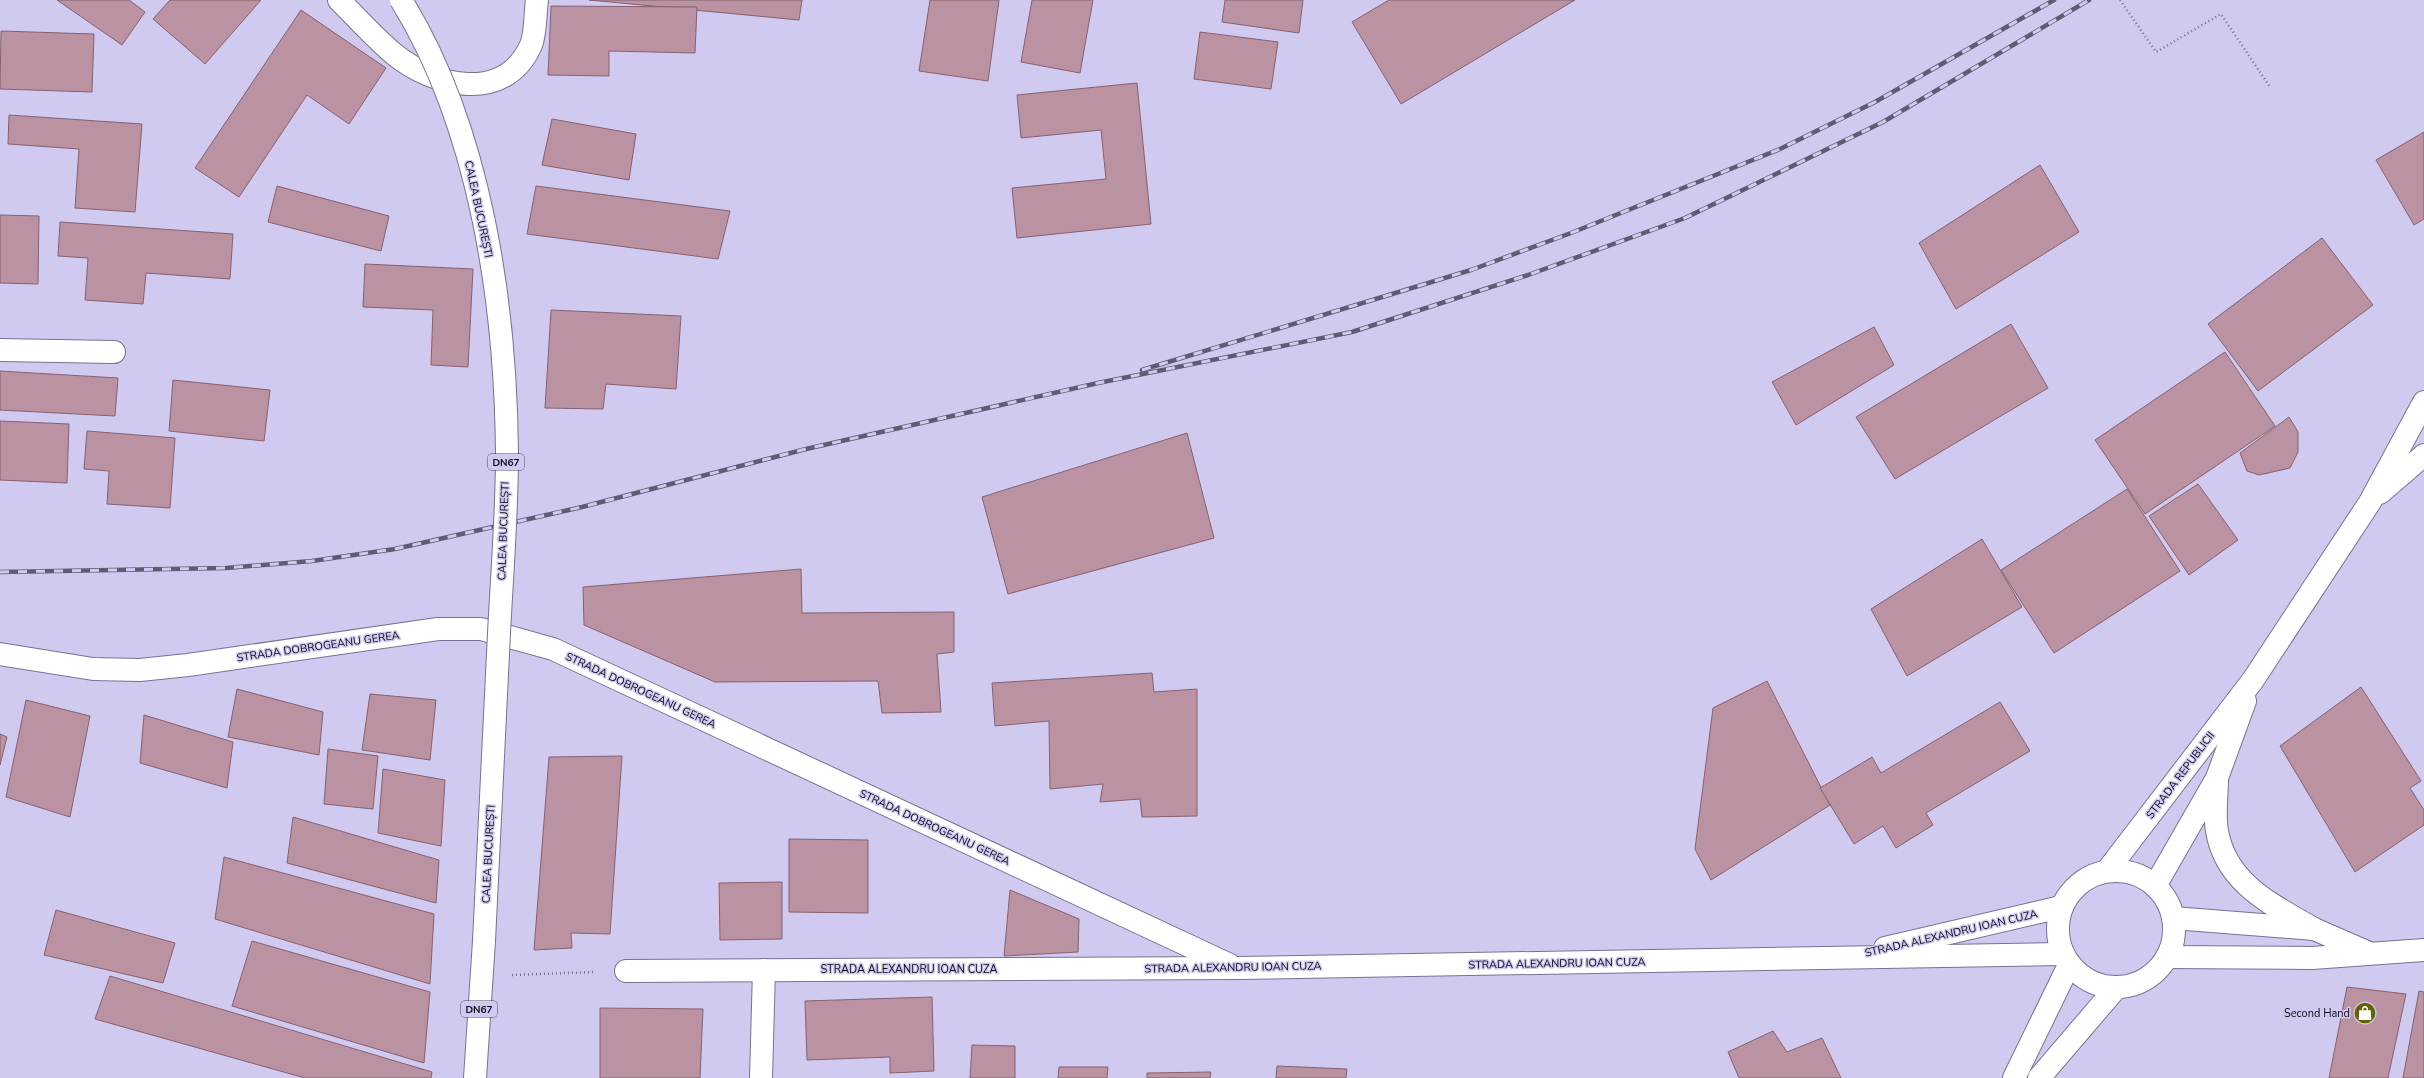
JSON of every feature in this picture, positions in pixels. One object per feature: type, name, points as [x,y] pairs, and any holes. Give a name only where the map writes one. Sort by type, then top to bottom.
[{"type":"street","points":[[340,0],[394,54],[436,80],[463,85],[497,81],[515,69],[531,44],[537,0]]},
{"type":"street","name":"CALEA BUCUREȘTI","points":[[401,0],[415,22],[444,86],[465,148],[485,230],[497,301],[504,373],[507,457],[475,1078]]},
{"type":"street","points":[[0,350],[114,352]]},
{"type":"street","name":"STRADA REPUBLICII","points":[[2108,871],[2253,680],[2370,502],[2424,402]]},
{"type":"street","name":"STRADA REPUBLICII","points":[[2370,502],[2424,455]]},
{"type":"street","name":"STRADA DOBROGEANU GEREA","points":[[0,654],[93,669],[140,670],[188,665],[438,629],[481,629],[553,648],[1237,968]]},
{"type":"street","name":"STRADA REPUBLICII","points":[[2155,886],[2217,778],[2253,680]]},
{"type":"street","points":[[2217,778],[2217,831],[2229,867],[2257,896],[2314,929],[2368,953]]},
{"type":"street","points":[[2108,871],[2124,872],[2140,877],[2155,886],[2166,900],[2173,918],[2173,938],[2167,957],[2154,973],[2136,984],[2116,988],[2098,985],[2082,977],[2066,959],[2057,931],[2061,907],[2072,890],[2088,878],[2108,871]]},
{"type":"street","name":"STRADA ALEXANDRU IOAN CUZA","points":[[1841,959],[2061,907]]},
{"type":"street","points":[[2173,918],[2314,929]]},
{"type":"street","points":[[2167,957],[2312,958],[2424,950]]},
{"type":"street","name":"STRADA ALEXANDRU IOAN CUZA","points":[[626,971],[1237,968],[1841,959],[2066,959]]},
{"type":"street","points":[[2014,1078],[2066,959]]},
{"type":"street","points":[[762,1078],[764,970]]},
{"type":"street","points":[[2039,1078],[2116,988]]},
{"type":"path","points":[[2120,0],[2156,52],[2221,14],[2270,87]]},
{"type":"path","points":[[481,976],[626,971]]},
{"type":"building","points":[[57,0],[129,0],[145,12],[122,45]]},
{"type":"building","points":[[170,0],[261,0],[205,64],[153,19]]},
{"type":"building","points":[[589,0],[802,0],[799,20]]},
{"type":"building","points":[[930,0],[999,0],[988,81],[919,71]]},
{"type":"building","points":[[1032,0],[1093,0],[1080,73],[1021,62]]},
{"type":"building","points":[[1225,0],[1303,0],[1299,33],[1222,22]]},
{"type":"building","points":[[1389,0],[1575,0],[1401,104],[1352,22]]},
{"type":"building","points":[[551,6],[697,7],[695,53],[609,51],[609,76],[548,75]]},
{"type":"building","points":[[301,10],[386,68],[349,124],[307,95],[239,197],[195,168]]},
{"type":"building","points":[[1,31],[94,34],[92,92],[0,89]]},
{"type":"building","points":[[1200,32],[1278,42],[1271,89],[1194,79]]},
{"type":"building","points":[[1137,83],[1151,224],[1017,238],[1012,188],[1106,179],[1101,130],[1021,138],[1017,95]]},
{"type":"building","points":[[9,115],[142,124],[135,212],[75,208],[79,149],[8,144]]},
{"type":"building","points":[[552,119],[636,134],[629,180],[542,165]]},
{"type":"building","points":[[2424,132],[2424,219],[2414,225],[2376,160]]},
{"type":"building","points":[[2040,165],[2079,232],[1956,309],[1919,243]]},
{"type":"building","points":[[277,186],[389,216],[381,251],[268,222]]},
{"type":"building","points":[[536,186],[730,211],[718,259],[527,234]]},
{"type":"building","points":[[0,215],[39,216],[38,284],[0,283]]},
{"type":"building","points":[[60,222],[233,234],[230,279],[146,273],[143,304],[85,300],[88,258],[58,256]]},
{"type":"building","points":[[2322,238],[2373,305],[2258,391],[2208,324]]},
{"type":"building","points":[[365,264],[473,269],[468,367],[431,365],[433,310],[363,307]]},
{"type":"building","points":[[551,310],[681,316],[676,389],[606,384],[603,409],[545,408]]},
{"type":"building","points":[[2011,324],[2048,388],[1895,479],[1856,417]]},
{"type":"building","points":[[1874,327],[1894,365],[1796,425],[1772,382]]},
{"type":"building","points":[[2225,352],[2275,426],[2145,514],[2095,440]]},
{"type":"building","points":[[0,371],[118,378],[115,416],[0,410]]},
{"type":"building","points":[[173,380],[270,390],[264,441],[169,431]]},
{"type":"building","points":[[2289,417],[2298,432],[2298,452],[2290,468],[2259,475],[2247,471],[2240,453]]},
{"type":"building","points":[[0,421],[69,424],[67,483],[0,480]]},
{"type":"building","points":[[87,431],[175,438],[170,508],[107,504],[109,471],[84,469]]},
{"type":"building","points":[[1187,433],[1214,538],[1008,594],[982,497]]},
{"type":"building","points":[[2198,484],[2238,540],[2189,575],[2149,516]]},
{"type":"building","points":[[2127,489],[2180,571],[2054,653],[2001,570]]},
{"type":"building","points":[[1982,539],[2022,607],[1907,676],[1871,609]]},
{"type":"building","points":[[801,569],[802,613],[954,612],[954,652],[937,654],[941,712],[882,713],[878,681],[715,682],[584,625],[583,587]]},
{"type":"building","points":[[1152,673],[1154,692],[1197,689],[1197,816],[1142,817],[1140,799],[1100,802],[1103,784],[1050,789],[1049,721],[995,726],[992,683]]},
{"type":"building","points":[[1767,681],[1830,805],[1711,880],[1695,849],[1713,708]]},
{"type":"building","points":[[2361,687],[2421,781],[2410,788],[2424,810],[2424,825],[2355,872],[2280,746]]},
{"type":"building","points":[[237,689],[323,712],[319,755],[228,737]]},
{"type":"building","points":[[370,694],[436,700],[430,760],[362,750]]},
{"type":"building","points":[[26,700],[90,716],[70,817],[6,797]]},
{"type":"building","points":[[2000,702],[2030,751],[1926,813],[1933,825],[1896,848],[1883,826],[1854,844],[1820,788],[1872,757],[1881,773]]},
{"type":"building","points":[[144,715],[233,742],[227,788],[140,763]]},
{"type":"building","points":[[0,734],[7,737],[0,765]]},
{"type":"building","points":[[328,749],[378,756],[373,809],[324,804]]},
{"type":"building","points":[[622,756],[610,934],[571,933],[572,948],[534,950],[549,757]]},
{"type":"building","points":[[383,769],[445,780],[441,846],[378,833]]},
{"type":"building","points":[[293,817],[439,860],[436,903],[287,863]]},
{"type":"building","points":[[789,839],[868,840],[868,913],[789,912]]},
{"type":"building","points":[[224,857],[434,914],[430,984],[215,919]]},
{"type":"building","points":[[782,882],[782,939],[720,940],[719,883]]},
{"type":"building","points":[[1010,890],[1079,919],[1078,952],[1004,956]]},
{"type":"building","points":[[56,910],[175,943],[163,983],[44,955]]},
{"type":"building","points":[[252,941],[430,992],[424,1063],[232,1006]]},
{"type":"building","points":[[110,976],[432,1072],[431,1078],[305,1078],[95,1019]]},
{"type":"building","points":[[2347,987],[2406,994],[2388,1078],[2329,1078]]},
{"type":"building","points":[[2419,991],[2424,992],[2424,1078],[2403,1078]]},
{"type":"building","points":[[932,997],[934,1071],[890,1073],[890,1057],[807,1060],[805,1001]]},
{"type":"building","points":[[600,1008],[703,1009],[700,1078],[600,1078]]},
{"type":"building","points":[[1773,1031],[1787,1052],[1822,1038],[1841,1078],[1739,1078],[1728,1052]]},
{"type":"building","points":[[972,1045],[1015,1046],[1015,1078],[970,1078]]},
{"type":"building","points":[[1277,1066],[1347,1069],[1346,1078],[1276,1078]]},
{"type":"building","points":[[1059,1067],[1108,1067],[1107,1078],[1058,1078]]},
{"type":"building","points":[[1211,1072],[1210,1078],[1147,1078],[1147,1073]]},
{"type":"railway","points":[[1142,370],[1471,270],[1571,233],[1780,149],[1875,102],[2054,0]]},
{"type":"railway","points":[[0,572],[226,568],[312,561],[395,549],[582,507],[806,449],[1098,383],[1352,332],[1528,275],[1685,218],[1883,122],[2089,0]]},
{"type":"place","name":"Second Hand","points":[[2365,1013]]}]
